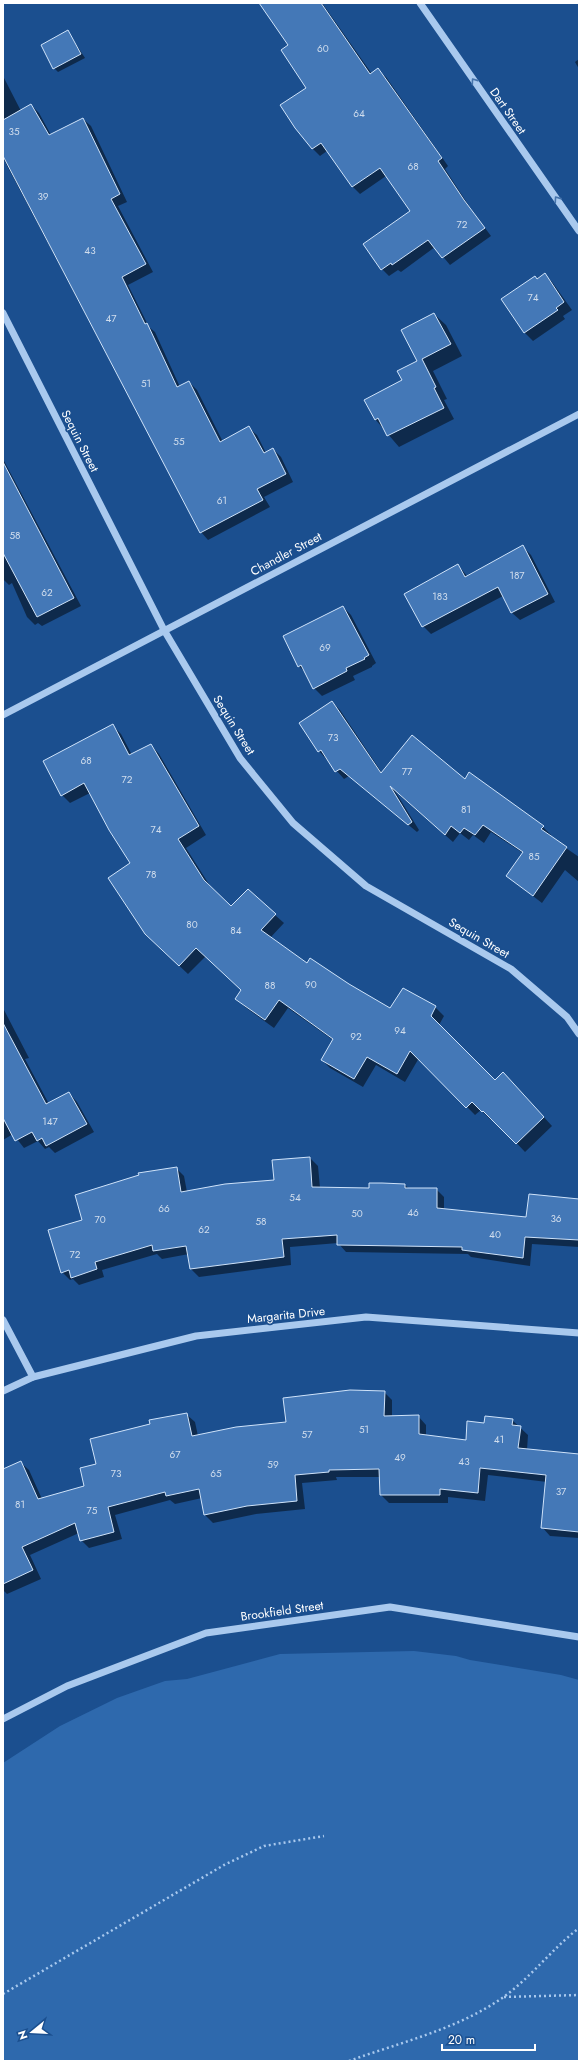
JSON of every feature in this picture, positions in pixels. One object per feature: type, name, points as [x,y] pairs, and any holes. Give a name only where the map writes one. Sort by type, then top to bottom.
[{"type":"street","name":"Dart Street","points":[[420,3],[579,231]]},
{"type":"street","name":"Sequin Street","points":[[3,313],[164,630],[240,758],[293,823],[366,886],[511,969],[567,1017],[579,1034]]},
{"type":"street","name":"Chandler Street","points":[[3,714],[579,414]]},
{"type":"street","name":"Margarita Drive","points":[[3,1391],[32,1377],[196,1336],[366,1317],[579,1333]]},
{"type":"street","points":[[3,1320],[32,1377]]},
{"type":"street","name":"Brookfield Street","points":[[3,1719],[67,1686],[206,1633],[390,1607],[579,1637]]},
{"type":"path","points":[[3,1994],[224,1865],[264,1846],[324,1836]]},
{"type":"path","points":[[349,2061],[441,2030],[476,2013],[515,1988],[579,1928]]},
{"type":"path","points":[[503,1997],[579,1995]]},
{"type":"shaded area","points":[[414,1651],[456,1656],[470,1660],[561,1675],[579,1680],[579,2061],[3,2061],[3,1763],[60,1726],[117,1698],[165,1681],[187,1679],[280,1654]]},
{"type":"building","points":[[259,3],[321,3],[370,74],[378,68],[442,158],[438,161],[485,228],[442,258],[428,240],[392,265],[391,263],[381,270],[363,244],[410,211],[380,168],[352,187],[321,143],[312,149],[295,128],[280,105],[306,88],[281,50],[288,45]]},
{"type":"building","points":[[68,30],[81,54],[53,69],[41,45]]},
{"type":"building","points":[[31,104],[49,135],[83,118],[120,194],[111,199],[146,264],[122,277],[145,324],[147,323],[177,387],[189,381],[220,442],[249,426],[264,453],[273,448],[286,474],[257,489],[263,500],[200,533],[3,156],[3,120]]},
{"type":"building","points":[[545,273],[564,302],[556,308],[558,310],[524,333],[501,299],[535,276],[537,279]]},
{"type":"building","points":[[434,313],[451,344],[422,359],[436,387],[434,388],[444,408],[387,436],[378,418],[375,420],[364,400],[402,380],[397,371],[417,361],[401,330]]},
{"type":"building","points":[[3,462],[74,598],[37,617],[3,553]]},
{"type":"building","points":[[523,545],[548,594],[511,613],[498,587],[422,627],[404,594],[458,564],[465,577]]},
{"type":"building","points":[[343,606],[369,655],[364,658],[365,659],[346,668],[347,671],[313,689],[301,665],[298,667],[283,636]]},
{"type":"building","points":[[332,701],[381,773],[412,735],[465,779],[469,772],[544,826],[541,829],[567,847],[533,896],[506,876],[523,852],[483,825],[475,835],[464,828],[460,833],[451,826],[445,835],[390,786],[412,822],[408,825],[340,769],[335,772],[321,750],[318,752],[299,723]]},
{"type":"building","points":[[113,724],[129,755],[151,744],[199,826],[178,839],[204,880],[231,906],[248,889],[276,914],[261,930],[307,963],[310,958],[349,984],[390,1008],[403,988],[436,1006],[431,1016],[495,1080],[503,1072],[544,1117],[516,1144],[472,1102],[466,1108],[410,1051],[397,1074],[367,1057],[354,1079],[321,1060],[333,1039],[279,1000],[265,1020],[235,999],[241,990],[196,948],[179,966],[145,934],[108,878],[130,863],[109,830],[84,783],[61,796],[43,761]]},
{"type":"building","points":[[3,1023],[46,1104],[69,1092],[87,1124],[46,1146],[42,1138],[37,1141],[32,1132],[15,1141],[3,1118]]},
{"type":"building","points":[[310,1157],[312,1187],[369,1188],[369,1183],[382,1183],[405,1184],[405,1188],[437,1188],[437,1208],[526,1217],[529,1194],[579,1199],[579,1240],[525,1237],[523,1258],[462,1250],[462,1247],[337,1245],[337,1235],[282,1239],[284,1257],[190,1269],[186,1246],[153,1251],[152,1245],[95,1262],[97,1269],[71,1278],[69,1270],[61,1273],[48,1230],[82,1220],[75,1195],[139,1175],[138,1173],[177,1167],[181,1192],[225,1184],[274,1180],[272,1160]]},
{"type":"building","points":[[350,1390],[385,1391],[384,1416],[419,1415],[419,1434],[466,1440],[467,1421],[484,1423],[485,1416],[513,1419],[512,1425],[521,1426],[518,1448],[579,1454],[579,1532],[541,1528],[546,1475],[480,1468],[478,1493],[440,1489],[440,1495],[380,1495],[379,1469],[329,1470],[329,1472],[295,1475],[297,1501],[247,1506],[204,1515],[199,1489],[166,1496],[165,1492],[108,1507],[114,1532],[80,1541],[75,1523],[22,1547],[33,1570],[3,1584],[3,1469],[21,1461],[38,1499],[84,1486],[80,1468],[96,1464],[90,1439],[150,1424],[149,1420],[187,1413],[192,1436],[236,1427],[286,1422],[283,1398]]}]
